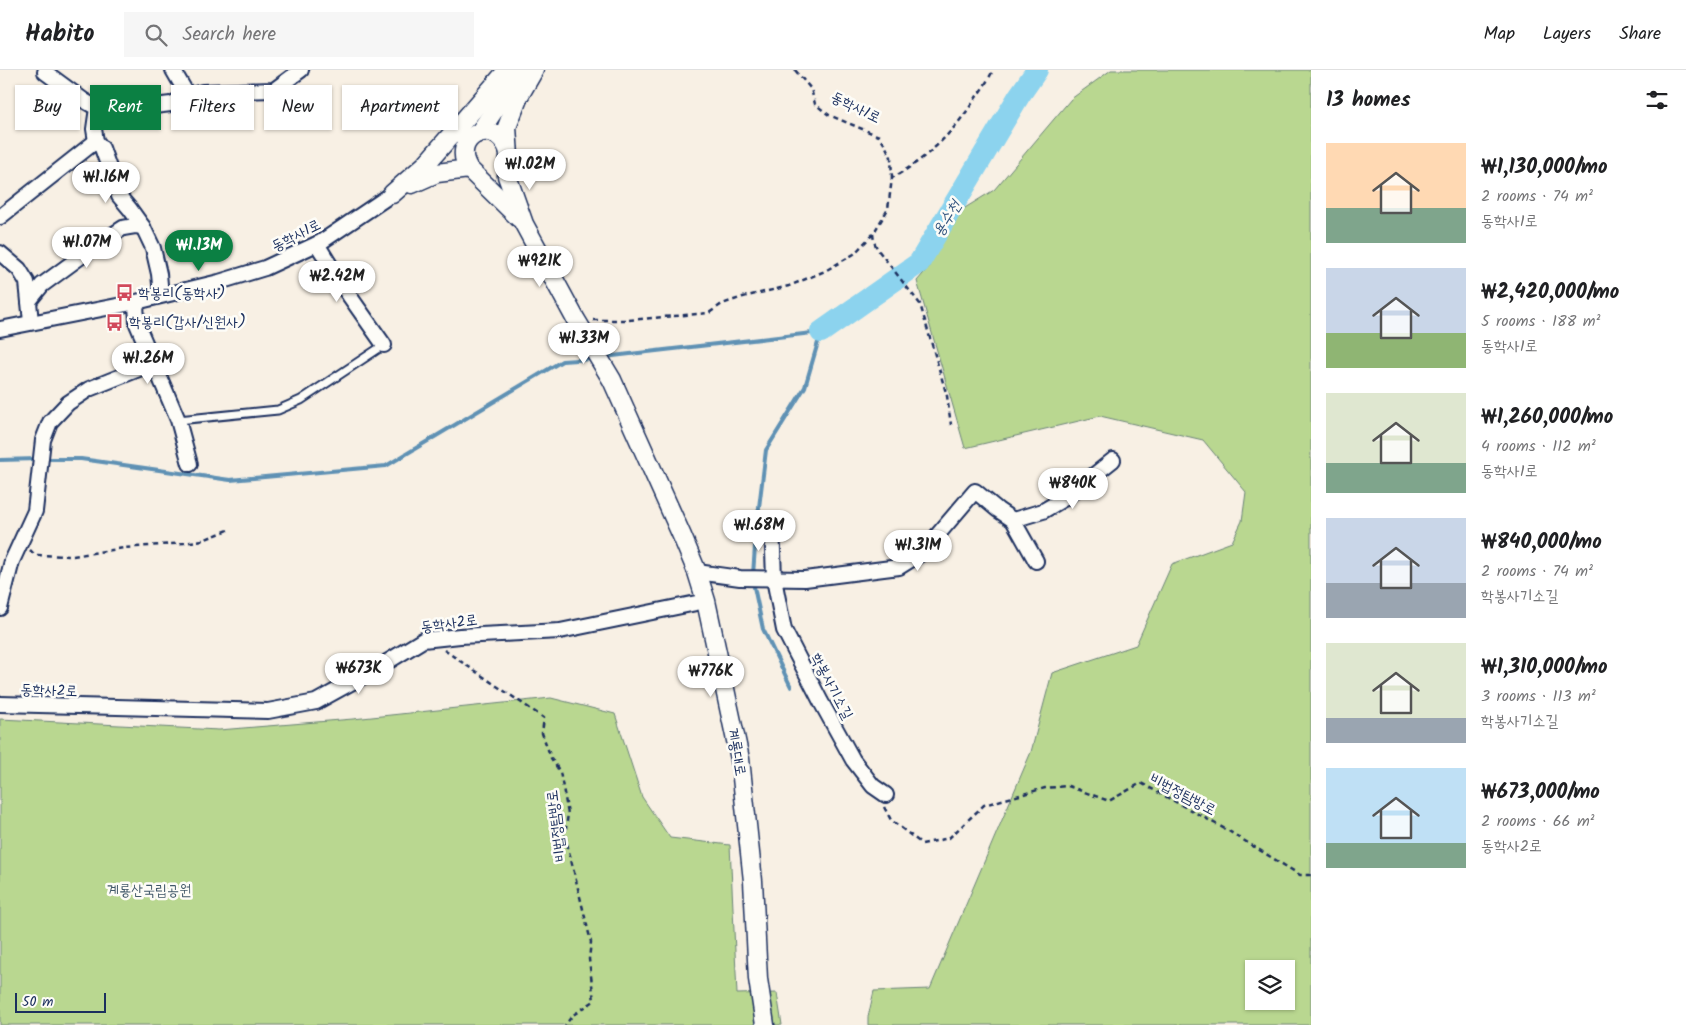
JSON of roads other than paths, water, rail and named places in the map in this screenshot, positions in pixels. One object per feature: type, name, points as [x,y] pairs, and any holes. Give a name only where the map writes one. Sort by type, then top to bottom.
[{"type":"street","points":[[173,70],[182,85]]},
{"type":"street","points":[[254,91],[274,90],[301,70]]},
{"type":"street","points":[[392,194],[425,165],[505,73],[512,70]]},
{"type":"street","points":[[521,70],[479,132],[472,136],[466,145],[464,156],[465,163],[472,171],[524,224]]},
{"type":"street","points":[[524,224],[507,176],[507,127],[519,96],[534,70]]},
{"type":"street","points":[[45,72],[90,104]]},
{"type":"street","points":[[94,130],[96,142],[102,148],[119,196],[143,227],[153,248],[159,274],[161,295]]},
{"type":"street","points":[[392,194],[437,173],[472,171],[482,176],[497,174],[507,156],[500,136],[494,133],[479,132]]},
{"type":"street","points":[[0,217],[96,142]]},
{"type":"street","points":[[425,165],[447,157],[466,145]]},
{"type":"street","name":"동학사1로","points":[[0,329],[136,302],[219,282],[265,268],[317,244],[392,194]]},
{"type":"street","name":"계룡대로","points":[[524,224],[580,327],[612,380],[697,572],[706,600],[740,759],[753,881],[758,979],[764,1025]]},
{"type":"street","points":[[29,301],[42,285],[90,249],[124,228],[143,227]]},
{"type":"street","points":[[317,244],[346,291],[384,345]]},
{"type":"street","points":[[0,253],[20,269],[27,282],[32,322]]},
{"type":"street","points":[[136,302],[138,324],[178,420],[190,464]]},
{"type":"street","points":[[0,608],[12,561],[36,511],[43,440],[50,422],[68,403],[89,389],[154,363]]},
{"type":"street","points":[[1013,520],[1043,512],[1065,498],[1113,460]]},
{"type":"street","points":[[697,572],[740,578],[805,579],[899,567],[923,552],[974,491],[1013,520],[1036,561]]},
{"type":"street","name":"학봉사기소길","points":[[772,523],[768,579],[784,630],[853,760],[873,786],[886,795]]},
{"type":"street","name":"동학사2로","points":[[0,704],[268,711],[316,702],[423,640],[518,632],[560,632],[706,600]]},
{"type":"lane","points":[[178,420],[278,410],[301,400],[384,345]]},
{"type":"waterway","name":"용수천","points":[[821,332],[919,263],[1019,96],[1037,70]]},
{"type":"waterway","points":[[604,357],[821,332],[805,387],[766,450],[753,575]]},
{"type":"waterway","points":[[45,459],[81,459],[230,480],[386,466],[562,361],[592,359]]},
{"type":"waterway","points":[[0,460],[38,459]]},
{"type":"waterway","points":[[753,582],[763,629],[791,687]]},
{"type":"place","name":"학봉리(동학사)","points":[[124,293]]},
{"type":"place","name":"학봉리(갑사/신원사)","points":[[115,322]]},
{"type":"park label","name":"계룡산국립공원","points":[[149,890]]}]
